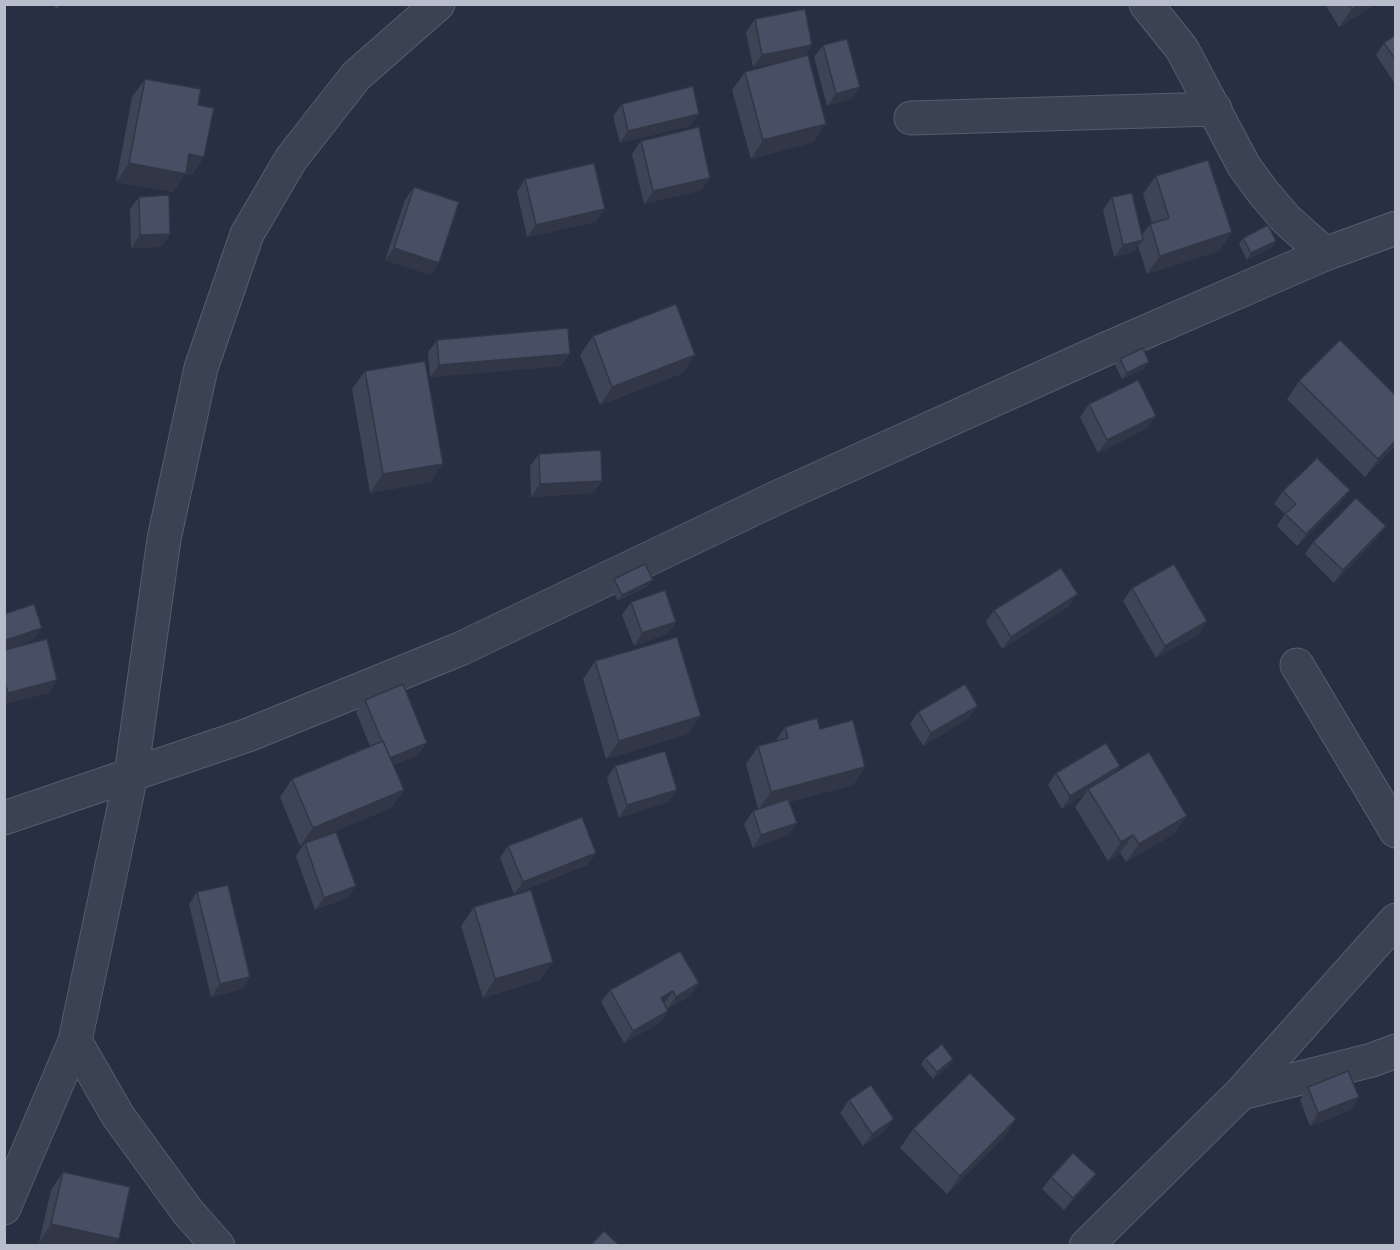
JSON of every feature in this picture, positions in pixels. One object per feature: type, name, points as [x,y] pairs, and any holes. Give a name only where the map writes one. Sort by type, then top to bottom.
[{"type":"street","points":[[4,1208],[75,1041],[131,775],[166,528],[201,368],[247,234],[291,159],[356,76],[438,4]]},
{"type":"street","points":[[1146,4],[1182,49],[1244,166],[1286,219],[1325,254]]},
{"type":"street","points":[[911,118],[1215,109]]},
{"type":"street","points":[[4,818],[248,735],[460,649],[778,496],[1106,349],[1325,254],[1395,228]]},
{"type":"street","points":[[1297,666],[1395,831]]},
{"type":"street","points":[[1086,1245],[1241,1093],[1395,920]]},
{"type":"street","points":[[75,1041],[118,1116],[188,1212],[218,1245]]},
{"type":"street","points":[[1241,1093],[1372,1060],[1395,1051]]},
{"type":"building","points":[[1349,4],[1359,4],[1352,9]]},
{"type":"building","points":[[805,9],[812,45],[762,55],[755,19]]},
{"type":"building","points":[[1395,35],[1395,59],[1384,43]]},
{"type":"building","points":[[847,39],[860,87],[836,94],[823,45]]},
{"type":"building","points":[[808,55],[826,124],[763,140],[745,72]]},
{"type":"building","points":[[145,79],[201,89],[198,105],[214,108],[204,157],[189,154],[186,174],[129,163]]},
{"type":"building","points":[[693,86],[699,114],[628,131],[622,104]]},
{"type":"building","points":[[699,127],[710,178],[653,191],[641,141]]},
{"type":"building","points":[[1208,160],[1232,232],[1160,256],[1150,224],[1169,218],[1156,176]]},
{"type":"building","points":[[594,163],[605,209],[536,225],[525,179]]},
{"type":"building","points":[[414,187],[459,202],[439,263],[394,248]]},
{"type":"building","points":[[1132,193],[1143,240],[1123,245],[1112,197]]},
{"type":"building","points":[[169,195],[170,234],[140,235],[139,197]]},
{"type":"building","points":[[1268,225],[1276,241],[1251,253],[1243,238]]},
{"type":"building","points":[[676,304],[695,355],[612,387],[593,336]]},
{"type":"building","points":[[568,328],[570,354],[439,365],[437,340]]},
{"type":"building","points":[[1340,340],[1395,395],[1395,441],[1378,459],[1299,381]]},
{"type":"building","points":[[1143,348],[1149,362],[1127,373],[1120,359]]},
{"type":"building","points":[[425,361],[443,464],[383,474],[365,371]]},
{"type":"building","points":[[1138,380],[1156,416],[1107,440],[1089,404]]},
{"type":"building","points":[[601,450],[602,481],[540,484],[539,454]]},
{"type":"building","points":[[1317,458],[1350,490],[1306,534],[1285,514],[1296,504],[1283,491]]},
{"type":"building","points":[[1356,498],[1386,526],[1343,570],[1313,542]]},
{"type":"building","points":[[645,564],[653,580],[622,595],[614,579]]},
{"type":"building","points":[[1174,564],[1207,621],[1165,646],[1132,588]]},
{"type":"building","points":[[1061,568],[1078,594],[1011,637],[994,610]]},
{"type":"building","points":[[665,590],[676,622],[642,633],[631,602]]},
{"type":"building","points":[[34,604],[42,628],[6,640],[4,614]]},
{"type":"building","points":[[677,637],[701,716],[619,741],[595,661]]},
{"type":"building","points":[[47,639],[57,680],[8,693],[4,680],[4,650]]},
{"type":"building","points":[[403,684],[427,743],[390,758],[365,700]]},
{"type":"building","points":[[965,684],[978,706],[931,733],[918,712]]},
{"type":"building","points":[[817,718],[820,729],[853,720],[865,767],[771,792],[758,746],[788,738],[785,727]]},
{"type":"building","points":[[383,741],[404,790],[313,828],[292,779]]},
{"type":"building","points":[[1106,743],[1120,766],[1070,796],[1056,773]]},
{"type":"building","points":[[665,751],[677,790],[627,805],[615,766]]},
{"type":"building","points":[[1149,752],[1187,816],[1139,844],[1133,835],[1121,842],[1088,789]]},
{"type":"building","points":[[788,799],[797,823],[761,835],[753,811]]},
{"type":"building","points":[[582,817],[596,853],[523,882],[508,846]]},
{"type":"building","points":[[336,832],[356,886],[324,898],[305,843]]},
{"type":"building","points":[[228,885],[250,977],[220,984],[197,892]]},
{"type":"building","points":[[531,890],[553,962],[495,979],[474,907]]},
{"type":"building","points":[[680,951],[699,983],[676,997],[673,991],[661,998],[668,1011],[633,1031],[610,990]]},
{"type":"building","points":[[942,1044],[953,1059],[937,1072],[925,1058]]},
{"type":"building","points":[[1348,1071],[1359,1097],[1318,1113],[1308,1087]]},
{"type":"building","points":[[970,1073],[1016,1119],[960,1176],[913,1129]]},
{"type":"building","points":[[871,1085],[894,1119],[872,1134],[849,1100]]},
{"type":"building","points":[[1073,1153],[1096,1174],[1073,1198],[1051,1177]]},
{"type":"building","points":[[63,1172],[130,1187],[119,1239],[51,1224]]},
{"type":"building","points":[[604,1231],[619,1245],[591,1245]]}]
